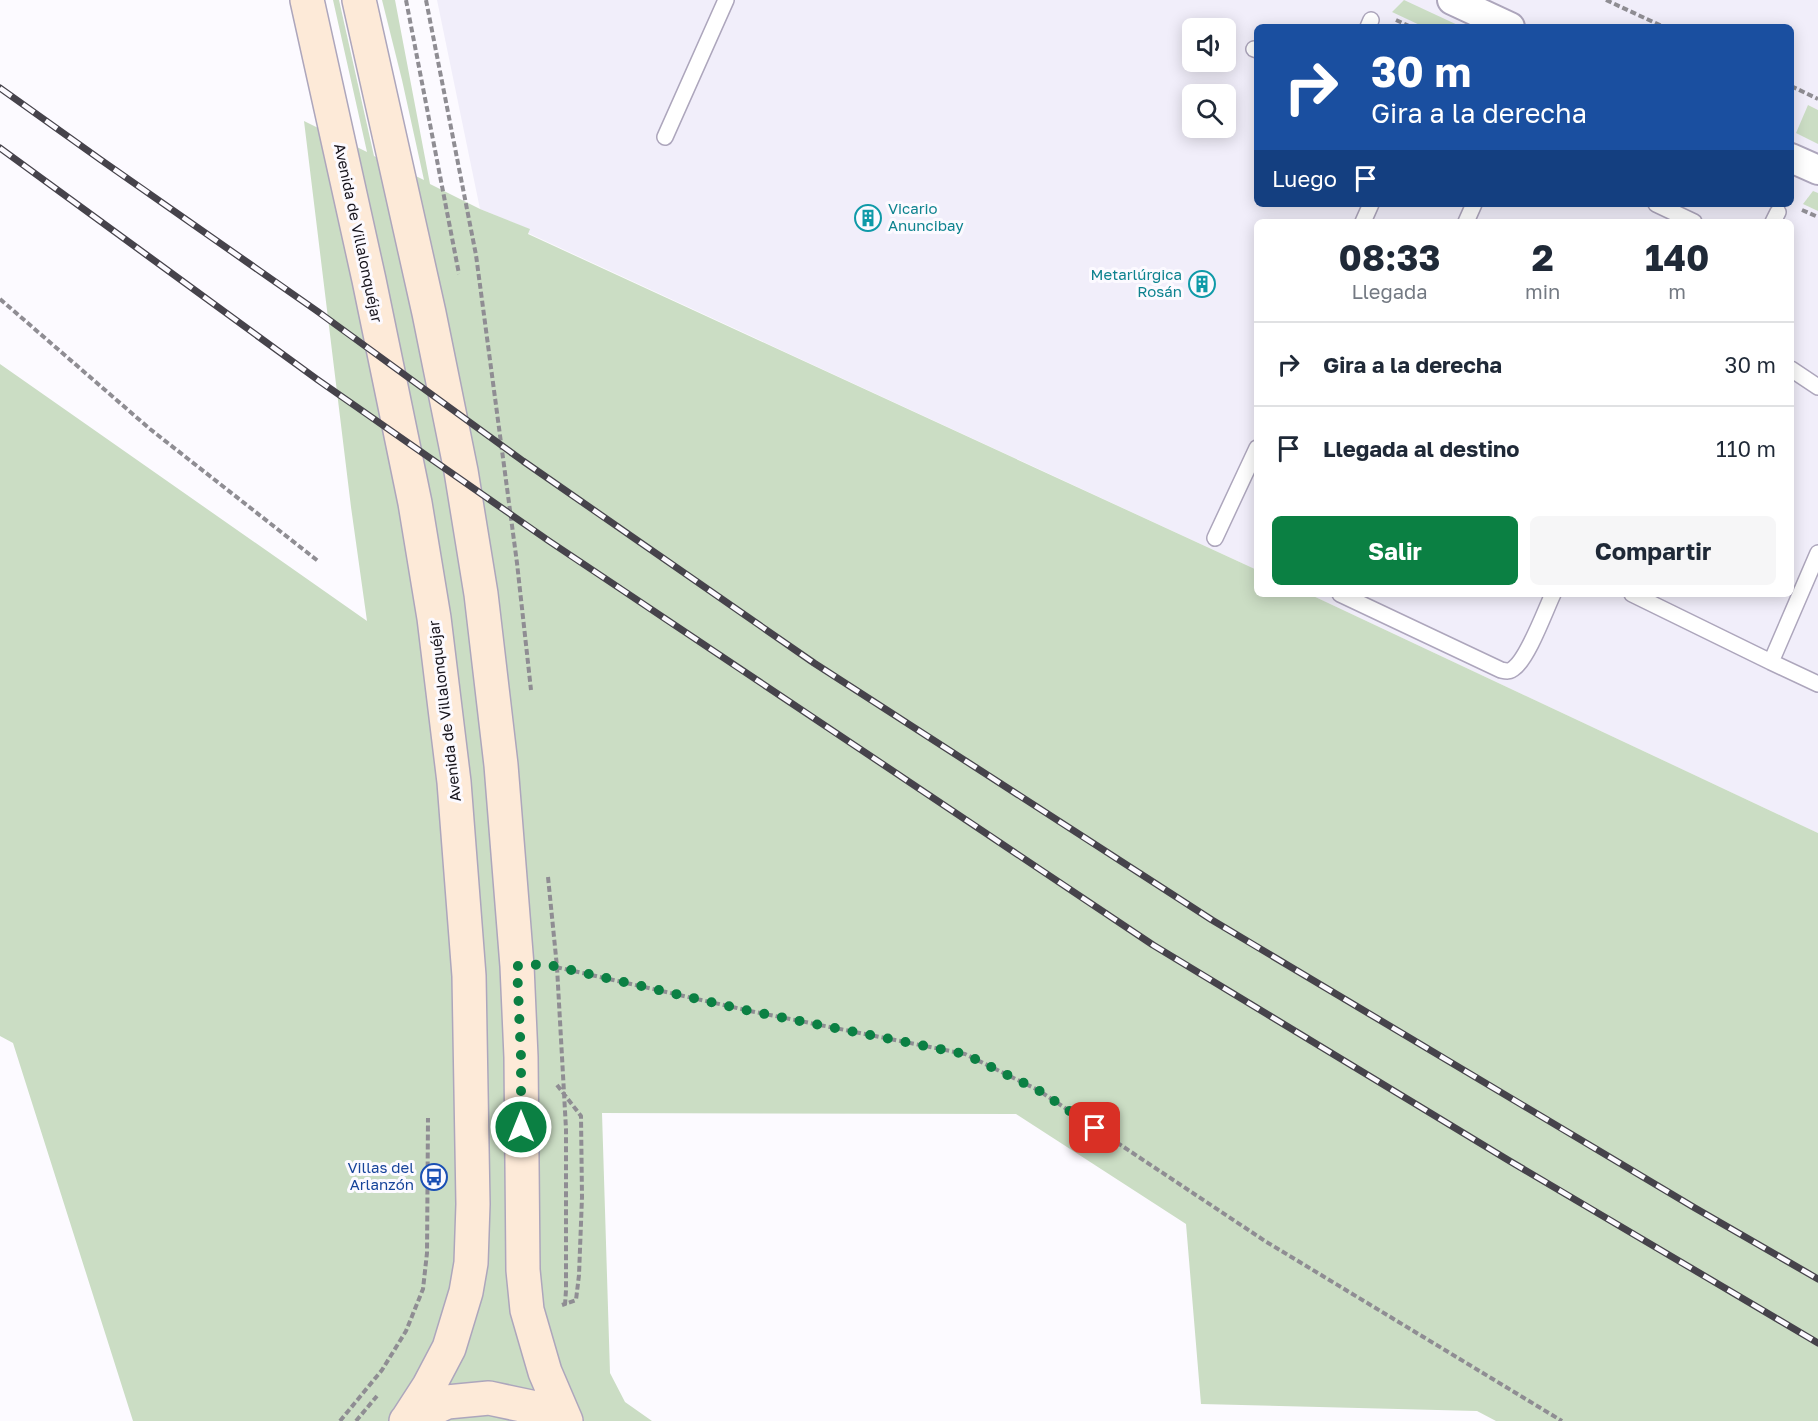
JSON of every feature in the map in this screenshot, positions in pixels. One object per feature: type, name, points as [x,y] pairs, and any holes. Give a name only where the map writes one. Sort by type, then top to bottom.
[{"type":"street","name":"Avenida de Villalonquéjar","points":[[307,0],[417,514],[434,618],[454,782],[469,976],[473,1204],[471,1263],[466,1292],[449,1348],[429,1386],[406,1420]]},
{"type":"street","points":[[360,0],[429,313],[461,471],[475,560],[501,765],[517,966],[521,1057],[523,1270],[527,1310],[545,1372],[566,1421]]},
{"type":"street","points":[[1452,0],[1504,24]]},
{"type":"street","points":[[1794,159],[1818,170]]},
{"type":"street","points":[[406,1420],[447,1402],[489,1398],[531,1407],[558,1421]]},
{"type":"lane","points":[[665,137],[726,0]]},
{"type":"lane","points":[[1662,207],[1688,219]]},
{"type":"lane","points":[[1794,371],[1818,387]]},
{"type":"lane","points":[[1215,538],[1254,454]]},
{"type":"lane","points":[[1771,662],[1818,552]]},
{"type":"lane","points":[[1346,597],[1500,670],[1509,671],[1516,667],[1524,656],[1552,597]]},
{"type":"lane","points":[[1638,597],[1818,684]]},
{"type":"path","points":[[1606,0],[1658,24]]},
{"type":"path","points":[[1794,87],[1818,99]]},
{"type":"path","points":[[0,299],[150,429],[318,561]]},
{"type":"path","points":[[517,966],[545,964],[750,1011],[965,1054],[1038,1090],[1265,1241],[1562,1421]]},
{"type":"path","points":[[340,1421],[382,1370],[406,1331],[423,1289],[427,1252],[428,1118]]},
{"type":"shaded area","points":[[437,0],[1818,0],[1818,833],[1315,597],[1794,597],[1794,219],[1254,219],[1254,569],[528,233],[529,229],[480,209]]},
{"type":"green space","points":[[333,0],[339,0],[374,156],[424,180],[382,0],[395,0],[430,184],[480,209],[530,229],[528,234],[1254,569],[1254,597],[1315,597],[1818,833],[1818,1421],[1496,1421],[1477,1411],[1201,1404],[1186,1224],[1016,1114],[602,1113],[610,1373],[625,1402],[652,1421],[133,1421],[13,1043],[0,1036],[0,364],[367,621],[304,121],[367,152]]},
{"type":"green space","points":[[1404,0],[1456,24],[1418,24],[1392,12]]},
{"type":"green space","points":[[1808,105],[1818,110],[1818,144],[1796,133]]},
{"type":"green space","points":[[1813,191],[1818,193],[1818,211],[1803,204]]},
{"type":"railway","points":[[0,88],[317,311],[523,461],[814,663],[1212,920],[1818,1279]]},
{"type":"railway","points":[[0,148],[318,380],[549,541],[1153,945],[1508,1160],[1818,1343]]},
{"type":"place","name":"Vicario Anuncibay","points":[[868,218]]},
{"type":"place","name":"Metarlúrgica Rosán","points":[[1202,284]]},
{"type":"place","name":"Villas del Arlanzón","points":[[434,1177]]},
{"type":"route","points":[[521,1127],[517,966],[545,964],[750,1011],[965,1054],[1038,1090],[1095,1128]]}]
